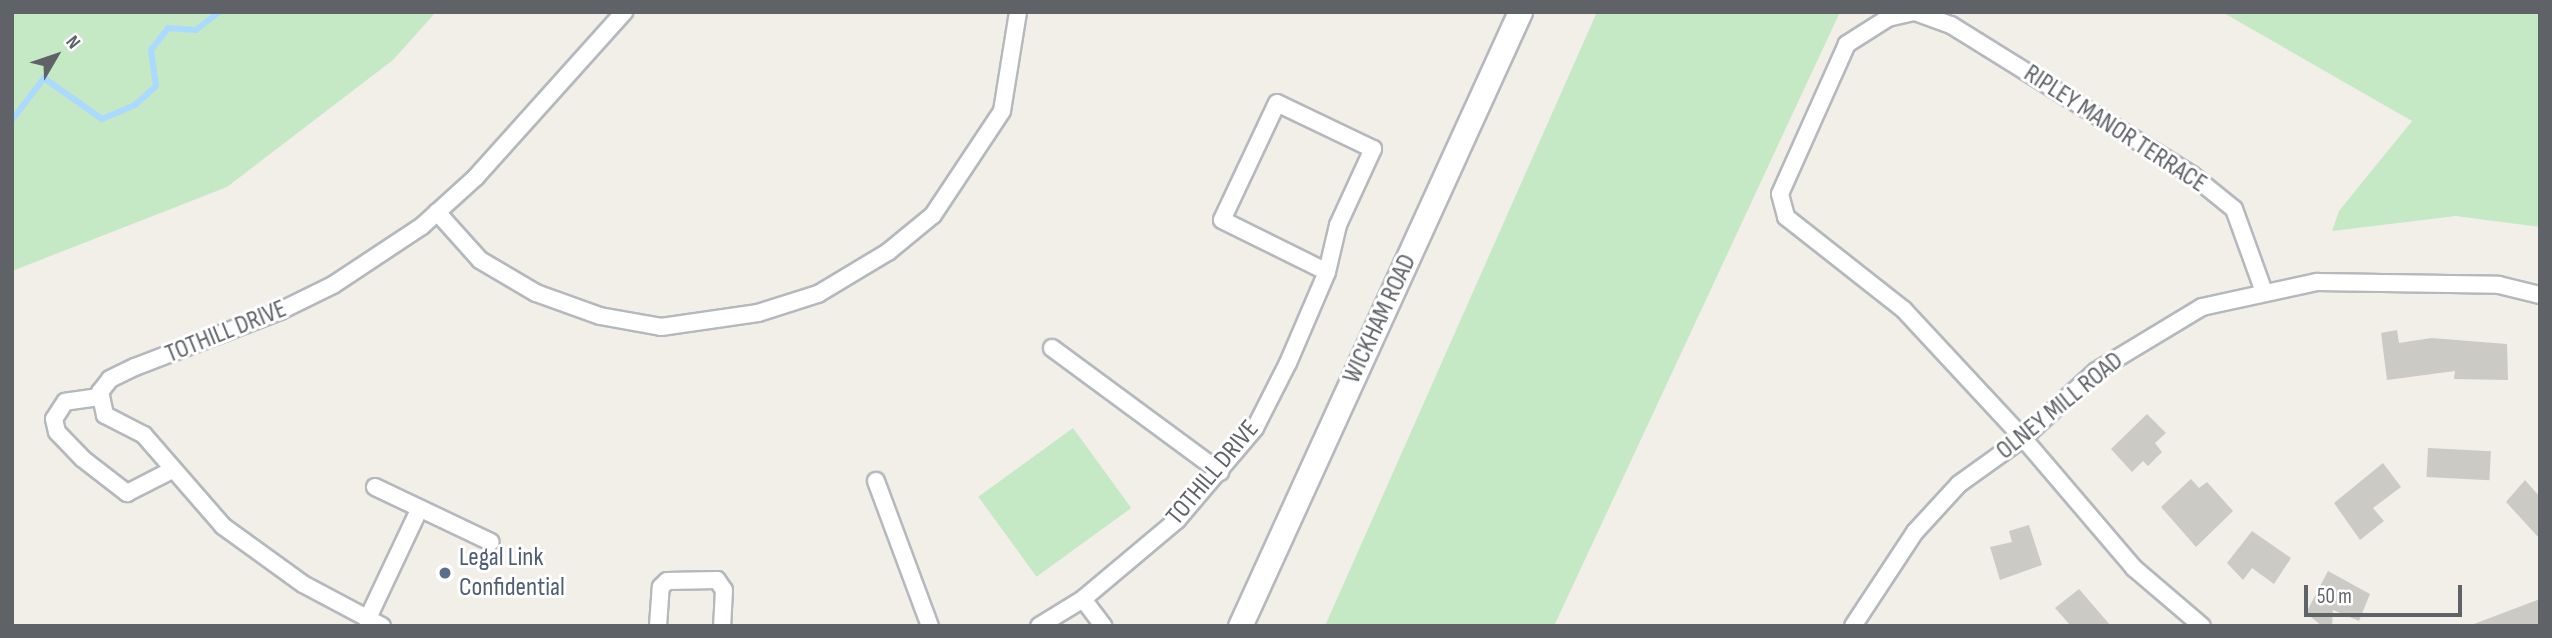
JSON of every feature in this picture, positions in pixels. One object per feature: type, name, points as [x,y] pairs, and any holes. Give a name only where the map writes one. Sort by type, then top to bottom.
[{"type":"street","name":"TOTHILL DRIVE","points":[[99,397],[110,379],[135,367],[280,311],[333,285],[437,212],[510,140],[624,12]]},
{"type":"street","points":[[437,212],[480,260],[537,293],[600,316],[661,327],[758,313],[818,294],[888,252],[933,215],[1002,111],[1018,12]]},
{"type":"street","name":"WICKHAM ROAD","points":[[1240,626],[1520,12]]},
{"type":"street","name":"RIPLEY MANOR TERRACE","points":[[2202,626],[2134,568],[2024,438],[1904,310],[1786,217],[1780,194],[1847,44],[1888,18],[1914,12],[1951,25],[2192,175],[2234,209],[2264,292]]},
{"type":"street","name":"TOTHILL DRIVE","points":[[1039,626],[1083,599],[1177,520],[1220,472],[1255,428],[1327,272],[1338,225],[1373,149],[1277,103],[1222,220],[1327,272]]},
{"type":"street","name":"OLNEY MILL ROAD","points":[[1853,626],[1915,532],[1959,485],[2024,438],[2096,371],[2202,307],[2317,282],[2499,285],[2540,295]]},
{"type":"street","points":[[1052,348],[1220,472]]},
{"type":"street","points":[[172,470],[127,493],[83,459],[57,432],[54,419],[65,402],[99,397],[105,415],[144,435],[223,526],[303,584],[374,623],[419,510]]},
{"type":"street","points":[[876,481],[930,626]]},
{"type":"street","points":[[375,487],[491,542]]},
{"type":"street","points":[[658,626],[660,587],[667,581],[717,580],[724,590],[722,626]]},
{"type":"street","points":[[1083,599],[1104,626]]},
{"type":"green space","points":[[12,12],[436,12],[393,60],[227,187],[12,271]]},
{"type":"green space","points":[[1597,12],[1840,12],[1554,626],[1325,626]]},
{"type":"green space","points":[[2222,12],[2540,12],[2540,227],[2456,216],[2332,231],[2339,211],[2412,121]]},
{"type":"green space","points":[[1073,428],[1131,508],[1037,577],[978,497]]},
{"type":"building","points":[[2397,330],[2399,343],[2431,338],[2507,344],[2508,380],[2454,379],[2455,371],[2387,380],[2381,333]]},
{"type":"building","points":[[2147,414],[2166,433],[2155,443],[2162,452],[2148,466],[2143,461],[2132,472],[2111,449]]},
{"type":"building","points":[[2428,448],[2491,451],[2489,480],[2426,477]]},
{"type":"building","points":[[2383,463],[2401,487],[2373,508],[2384,521],[2360,540],[2334,503]]},
{"type":"building","points":[[2191,479],[2199,488],[2207,482],[2233,511],[2196,547],[2161,507]]},
{"type":"building","points":[[2525,480],[2540,497],[2540,539],[2506,502]]},
{"type":"building","points":[[2029,525],[2042,565],[2000,580],[1990,547],[2012,542],[2009,531]]},
{"type":"building","points":[[2252,531],[2291,558],[2274,584],[2252,568],[2243,580],[2227,563]]},
{"type":"building","points":[[2328,571],[2370,594],[2359,621],[2333,610],[2332,626],[2322,626],[2306,613]]},
{"type":"building","points":[[2079,589],[2111,626],[2071,626],[2055,608]]},
{"type":"building","points":[[2540,599],[2540,626],[2474,626],[2474,624]]},
{"type":"waterway","points":[[12,120],[44,78],[102,119],[135,105],[156,86],[151,50],[168,28],[196,30],[219,12]]},
{"type":"place","name":"Legal Link Confidential","points":[[445,573]]}]
